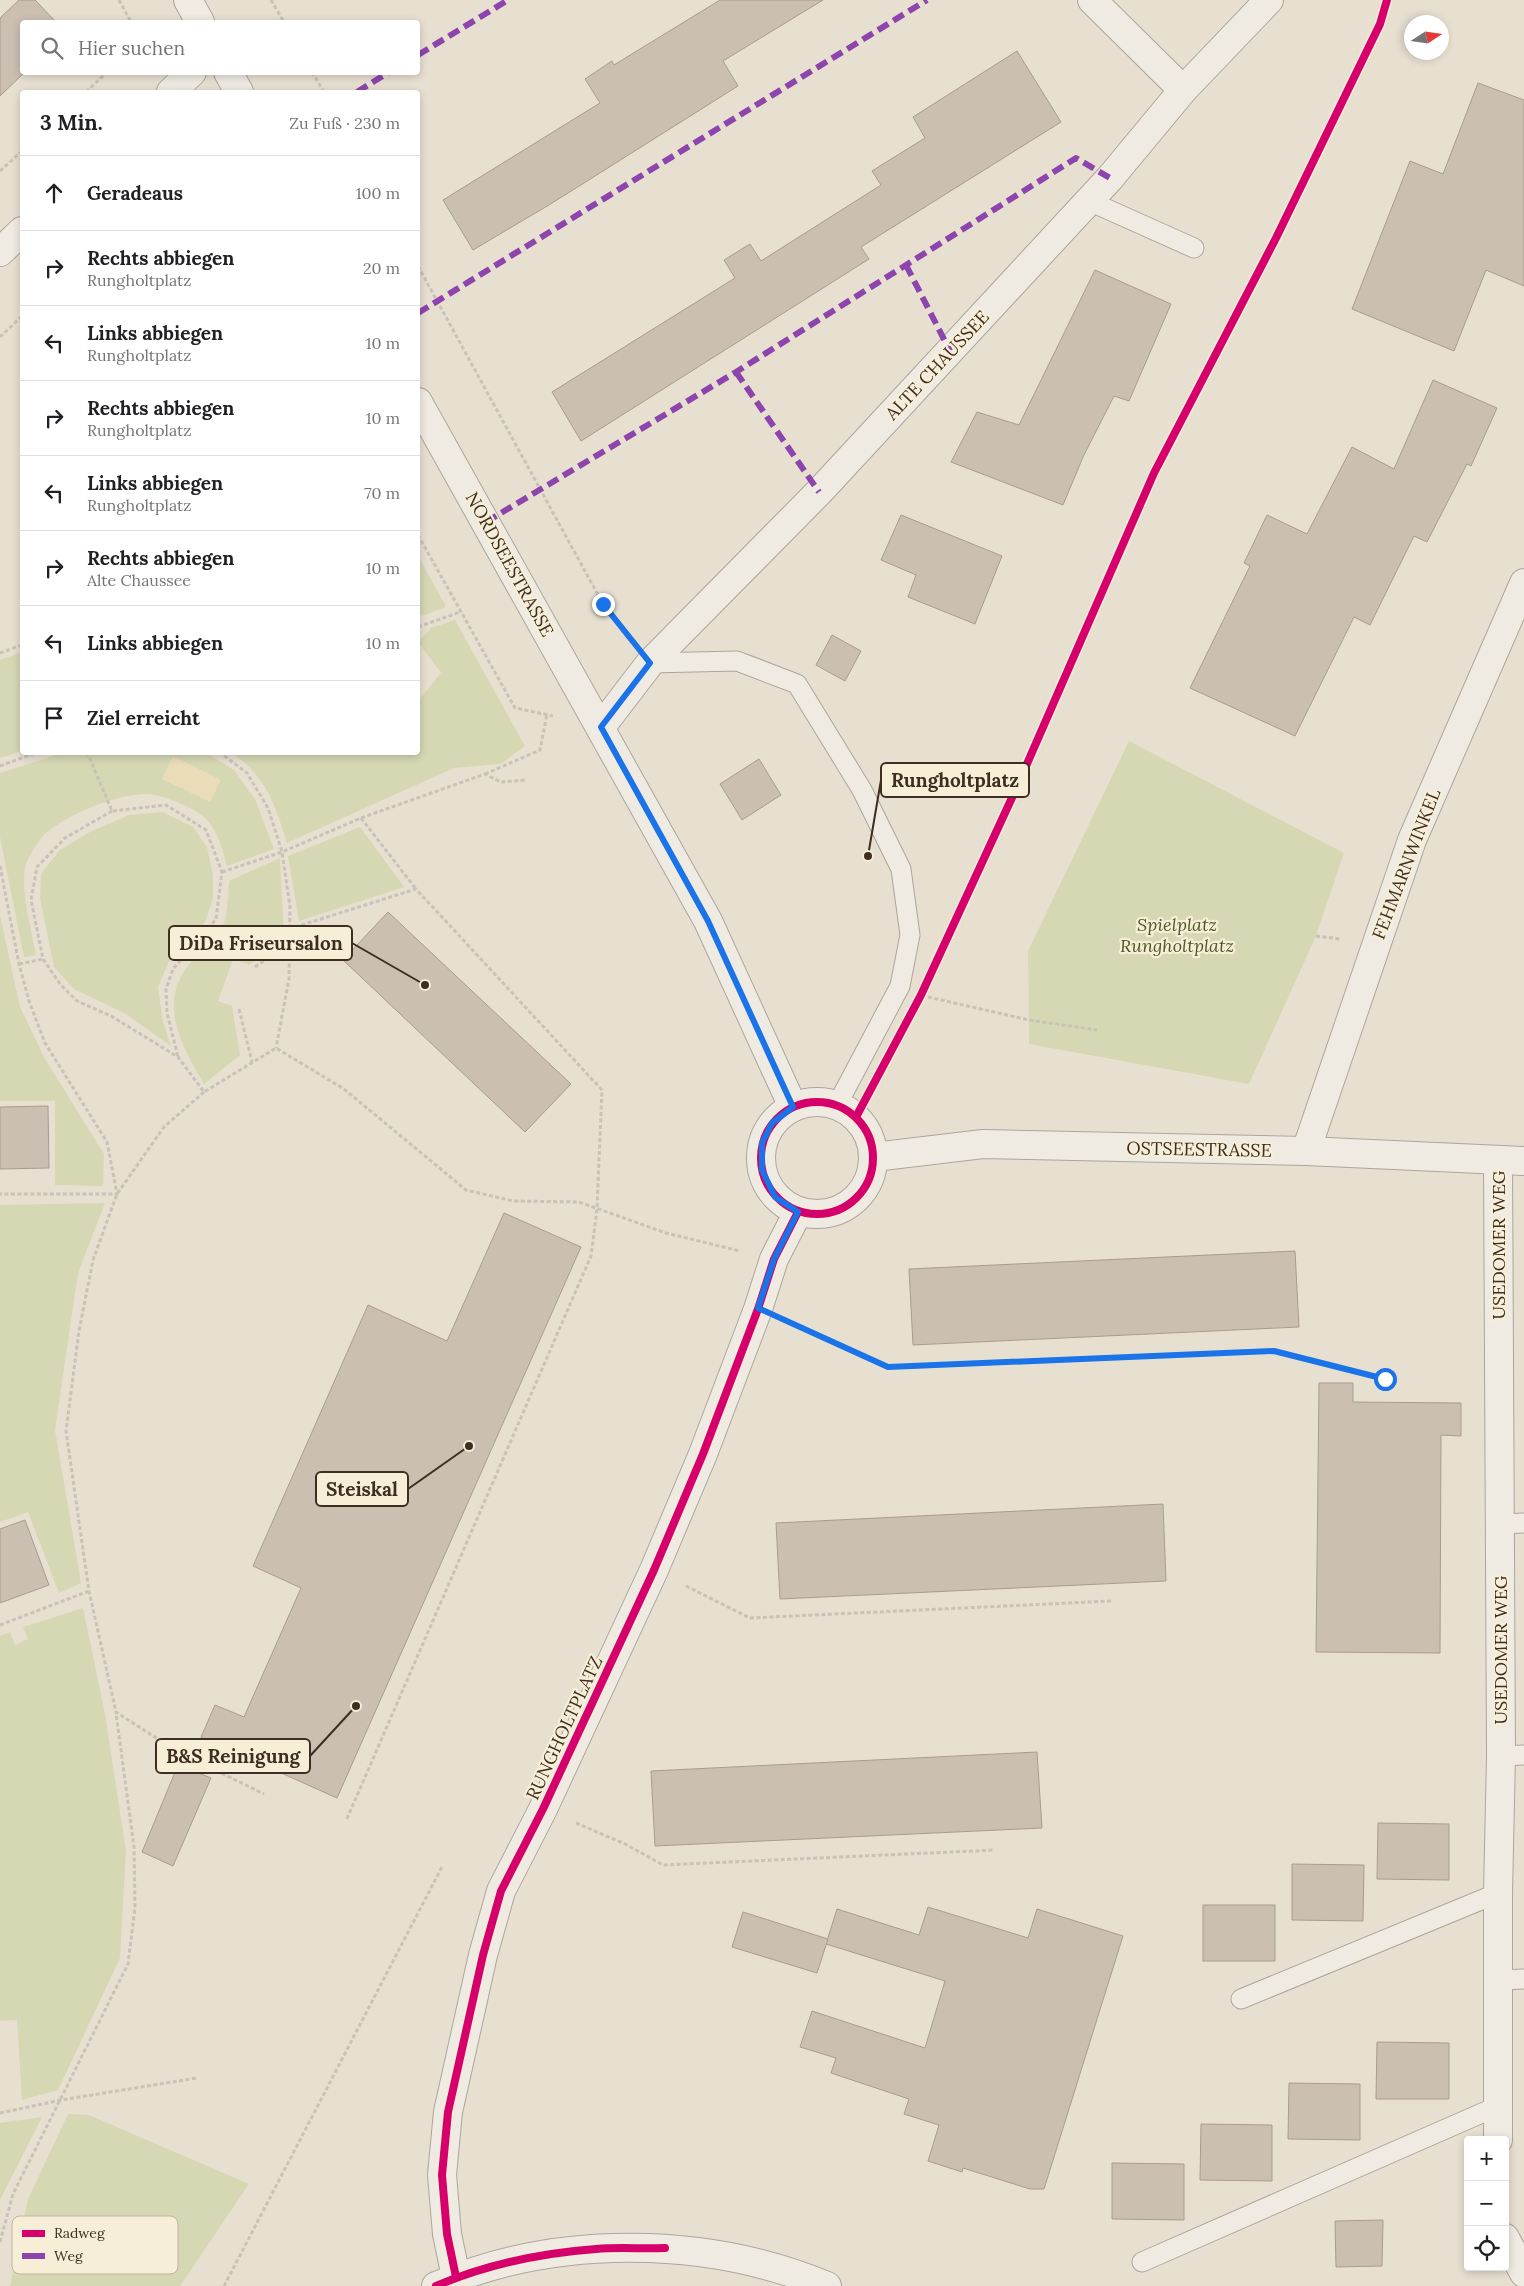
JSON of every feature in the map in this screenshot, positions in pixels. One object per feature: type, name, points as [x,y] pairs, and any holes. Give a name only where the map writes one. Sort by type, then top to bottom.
[{"type":"street","points":[[188,0],[199,20]]},
{"type":"street","points":[[1092,0],[1184,90]]},
{"type":"street","name":"ALTE CHAUSSEE","points":[[601,727],[650,663],[819,492],[1089,201],[1184,90],[1269,0]]},
{"type":"street","points":[[173,90],[189,75]]},
{"type":"street","points":[[230,75],[238,90]]},
{"type":"street","points":[[0,252],[20,233]]},
{"type":"street","name":"NORDSEESTRASSE","points":[[420,406],[601,727]]},
{"type":"street","name":"FEHMARNWINKEL","points":[[1306,1151],[1412,840],[1524,583]]},
{"type":"street","points":[[601,727],[708,921],[793,1107]]},
{"type":"street","points":[[817,1102],[837,1105],[856,1116],[869,1135],[874,1158],[868,1183],[850,1206],[825,1215],[798,1212],[775,1197],[762,1170],[762,1143],[772,1123],[793,1107],[817,1102]]},
{"type":"street","name":"OSTSEESTRASSE","points":[[874,1158],[983,1144],[1306,1151],[1511,1161]]},
{"type":"street","name":"USEDOMER WEG","points":[[1498,2136],[1498,2106],[1511,1980],[1498,1893],[1513,1756],[1511,1161]]},
{"type":"street","name":"RUNGHOLTPLATZ","points":[[446,2282],[447,2234],[442,2175],[448,2112],[483,1955],[501,1891],[543,1809],[654,1570],[703,1454],[758,1308],[774,1259],[798,1212]]},
{"type":"street","points":[[1509,2245],[1524,2273]]},
{"type":"street","points":[[446,2282],[536,2256],[596,2249],[665,2248],[736,2257],[797,2273],[827,2286]]},
{"type":"lane","points":[[1089,201],[1194,248]]},
{"type":"lane","points":[[650,663],[737,661],[797,684],[862,790],[901,869],[910,935],[900,986],[837,1105]]},
{"type":"lane","points":[[1241,1999],[1498,1893]]},
{"type":"lane","points":[[1142,2262],[1498,2106]]},
{"type":"path","points":[[119,0],[131,20]]},
{"type":"path","points":[[271,0],[283,20]]},
{"type":"path","points":[[88,90],[105,75]]},
{"type":"path","points":[[314,75],[323,90]]},
{"type":"path","points":[[0,171],[20,153]]},
{"type":"path","points":[[420,270],[603,604],[650,663]]},
{"type":"path","points":[[0,337],[20,318]]},
{"type":"path","points":[[420,540],[515,708],[601,727]]},
{"type":"path","points":[[420,626],[460,612]]},
{"type":"path","points":[[0,653],[20,646]]},
{"type":"path","points":[[222,872],[282,852],[361,818],[485,774],[540,750],[547,714]]},
{"type":"path","points":[[0,766],[30,755]]},
{"type":"path","points":[[88,755],[112,811]]},
{"type":"path","points":[[0,2242],[13,2194],[128,1964],[135,1908],[134,1847],[116,1712],[89,1591],[66,1432],[79,1331],[93,1260],[117,1194],[164,1127],[204,1092],[276,1048],[289,979],[290,907],[282,852],[268,808],[247,773],[223,755]]},
{"type":"path","points":[[485,774],[501,782],[526,780]]},
{"type":"path","points":[[178,1057],[167,1013],[166,989],[173,969],[216,919],[222,872],[206,830],[166,805],[112,811],[65,838],[37,867],[31,900],[43,959],[60,984],[78,1001],[111,1016],[178,1057],[204,1092]]},
{"type":"path","points":[[346,1822],[591,1256],[597,1209],[602,1090],[416,888],[361,818]]},
{"type":"path","points":[[0,866],[19,964],[29,1002],[45,1043],[107,1142],[117,1194]]},
{"type":"path","points":[[289,929],[416,888]]},
{"type":"path","points":[[255,967],[289,942]]},
{"type":"path","points":[[19,964],[43,959]]},
{"type":"path","points":[[920,995],[1029,1020],[1097,1030]]},
{"type":"path","points":[[239,1009],[252,1062]]},
{"type":"path","points":[[276,1048],[344,1089],[466,1190],[513,1201],[579,1202],[666,1234],[774,1259]]},
{"type":"path","points":[[0,1194],[117,1194]]},
{"type":"path","points":[[758,1308],[888,1367],[1274,1351],[1385,1379]]},
{"type":"path","points":[[654,1570],[750,1618],[1111,1601]]},
{"type":"path","points":[[0,1625],[89,1591]]},
{"type":"path","points":[[116,1712],[178,1752],[264,1794]]},
{"type":"path","points":[[543,1809],[625,1844],[663,1865],[995,1850]]},
{"type":"path","points":[[224,2286],[443,1864]]},
{"type":"path","points":[[0,2113],[61,2100],[197,2078]]},
{"type":"green space","points":[[420,559],[446,607],[422,616],[420,614]]},
{"type":"green space","points":[[455,620],[525,746],[501,764],[454,768],[287,843],[268,792],[253,771],[235,755],[420,755],[420,699],[441,673],[420,645],[420,640],[431,628]]},
{"type":"green space","points":[[20,653],[20,752],[0,758],[0,660]]},
{"type":"green space","name":"Spielplatz Rungholtplatz","points":[[1129,741],[1344,853],[1316,936],[1249,1084],[1029,1044],[1028,951]]},
{"type":"green space","points":[[57,755],[210,755],[234,770],[255,799],[274,849],[227,866],[213,828],[205,818],[186,806],[159,796],[145,794],[107,801],[93,806],[68,818],[47,832],[27,861],[24,881],[25,894],[36,955],[24,957],[0,837],[0,773]]},
{"type":"green space","points":[[162,812],[193,827],[207,847],[213,875],[213,898],[205,922],[169,961],[158,987],[163,1022],[171,1046],[126,1014],[74,989],[54,967],[40,898],[41,874],[60,850],[90,832],[129,815]]},
{"type":"green space","points":[[360,827],[404,887],[299,921],[288,856]]},
{"type":"green space","points":[[280,858],[284,939],[249,965],[233,959],[218,1001],[232,1006],[240,1055],[204,1084],[187,1054],[176,1023],[175,992],[181,976],[224,923],[229,881]]},
{"type":"green space","points":[[0,915],[20,1007],[45,1059],[104,1154],[103,1186],[55,1185],[55,1101],[0,1101]]},
{"type":"green space","points":[[105,1203],[78,1273],[55,1430],[81,1583],[59,1593],[28,1512],[0,1522],[0,1205]]},
{"type":"green space","points":[[83,1608],[105,1714],[126,1851],[120,1958],[58,2090],[22,2100],[17,2020],[0,2021],[0,1636],[10,1632],[15,1645],[28,1639],[23,1627]]},
{"type":"green space","points":[[68,2114],[89,2115],[249,2184],[180,2286],[10,2286],[12,2274],[178,2274],[178,2216],[24,2216],[28,2199]]},
{"type":"green space","points":[[42,2117],[0,2200],[0,2123]]},
{"type":"sand","points":[[173,756],[221,780],[210,802],[162,779]]},
{"type":"building","points":[[19,0],[35,0],[54,20],[20,20],[20,75],[22,75],[0,96],[0,18]]},
{"type":"building","points":[[720,0],[823,0],[723,61],[738,86],[549,205],[473,250],[443,200],[600,103],[585,79],[612,61],[614,65]]},
{"type":"building","points":[[1017,51],[1061,122],[861,247],[869,259],[581,441],[552,392],[735,278],[724,260],[750,244],[761,261],[881,185],[872,171],[925,138],[913,117]]},
{"type":"building","points":[[1478,83],[1524,100],[1524,286],[1486,270],[1454,351],[1352,309],[1410,161],[1443,174]]},
{"type":"building","points":[[1095,270],[1171,304],[1129,401],[1114,396],[1083,457],[1063,505],[951,462],[977,412],[1019,425]]},
{"type":"building","points":[[1433,380],[1497,408],[1471,466],[1467,464],[1427,542],[1414,536],[1370,625],[1354,617],[1295,736],[1190,688],[1250,566],[1244,563],[1267,515],[1307,534],[1352,447],[1394,469]]},
{"type":"building","points":[[901,515],[1002,556],[975,624],[908,597],[916,575],[881,560]]},
{"type":"building","points":[[832,635],[861,651],[845,681],[816,665]]},
{"type":"building","points":[[759,759],[781,795],[742,820],[720,784]]},
{"type":"building","points":[[388,912],[571,1084],[525,1132],[343,960]]},
{"type":"building","points":[[48,1106],[49,1168],[0,1169],[0,1107]]},
{"type":"building","points":[[504,1213],[581,1247],[337,1798],[201,1737],[215,1705],[244,1717],[301,1588],[253,1566],[368,1305],[447,1341]]},
{"type":"building","points":[[1295,1251],[1299,1327],[913,1345],[909,1269]]},
{"type":"building","points":[[1319,1383],[1353,1383],[1353,1402],[1461,1403],[1461,1436],[1441,1435],[1440,1653],[1316,1652]]},
{"type":"building","points":[[1163,1504],[1166,1581],[780,1599],[776,1523]]},
{"type":"building","points":[[25,1520],[49,1585],[0,1603],[0,1529]]},
{"type":"building","points":[[1037,1752],[1042,1828],[655,1846],[651,1771]]},
{"type":"building","points":[[178,1765],[211,1778],[173,1866],[142,1852]]},
{"type":"building","points":[[1378,1823],[1449,1824],[1449,1880],[1377,1879]]},
{"type":"building","points":[[1292,1864],[1364,1865],[1363,1921],[1292,1920]]},
{"type":"building","points":[[1203,1905],[1275,1905],[1275,1961],[1203,1961]]},
{"type":"building","points":[[928,1907],[1028,1938],[1037,1909],[1123,1936],[1044,2189],[1030,2189],[963,2168],[962,2172],[928,2161],[939,2125],[904,2114],[909,2099],[831,2073],[836,2058],[800,2047],[812,2011],[925,2048],[945,1981],[826,1944],[837,1909],[919,1935]]},
{"type":"building","points":[[743,1912],[828,1939],[817,1973],[732,1947]]},
{"type":"building","points":[[1377,2042],[1449,2043],[1449,2099],[1376,2099]]},
{"type":"building","points":[[1289,2083],[1360,2084],[1360,2140],[1288,2139]]},
{"type":"building","points":[[1201,2124],[1272,2125],[1272,2181],[1200,2180]]},
{"type":"building","points":[[1112,2163],[1184,2164],[1184,2220],[1112,2219]]},
{"type":"building","points":[[1383,2220],[1382,2266],[1336,2267],[1335,2221]]},
{"type":"marked path","points":[[420,54],[508,0]]},
{"type":"marked path","points":[[420,312],[927,0]]},
{"type":"marked path","points":[[360,90],[384,75]]},
{"type":"marked path","points":[[486,522],[736,372],[1076,158],[1110,178]]},
{"type":"marked path","points":[[906,265],[950,351]]},
{"type":"marked path","points":[[736,372],[819,492]]},
{"type":"cycle path","points":[[856,1117],[921,995],[1016,789],[1154,473],[1276,238],[1380,24],[1387,0]]},
{"type":"cycle path","points":[[817,1102],[838,1106],[857,1118],[869,1137],[873,1158],[869,1179],[857,1198],[838,1210],[817,1214],[796,1210],[777,1198],[765,1179],[761,1158],[765,1137],[777,1118],[796,1106],[817,1102]]},
{"type":"cycle path","points":[[456,2277],[447,2234],[442,2175],[448,2112],[483,1955],[501,1891],[543,1809],[654,1570],[703,1454],[758,1309],[774,1259],[798,1212]]},
{"type":"cycle path","points":[[436,2286],[494,2266],[535,2257],[604,2248],[665,2248]]},
{"type":"place","name":"Rungholtplatz","points":[[868,856]]},
{"type":"place","name":"DiDa Friseursalon","points":[[425,985]]},
{"type":"place","name":"Steiskal","points":[[469,1446]]},
{"type":"place","name":"B&S Reinigung","points":[[356,1706]]},
{"type":"route","points":[[603,604],[650,663],[601,727],[708,921],[793,1107],[772,1123],[762,1143],[762,1170],[775,1197],[798,1212],[774,1259],[758,1308],[888,1367],[1274,1351],[1385,1379]]}]
